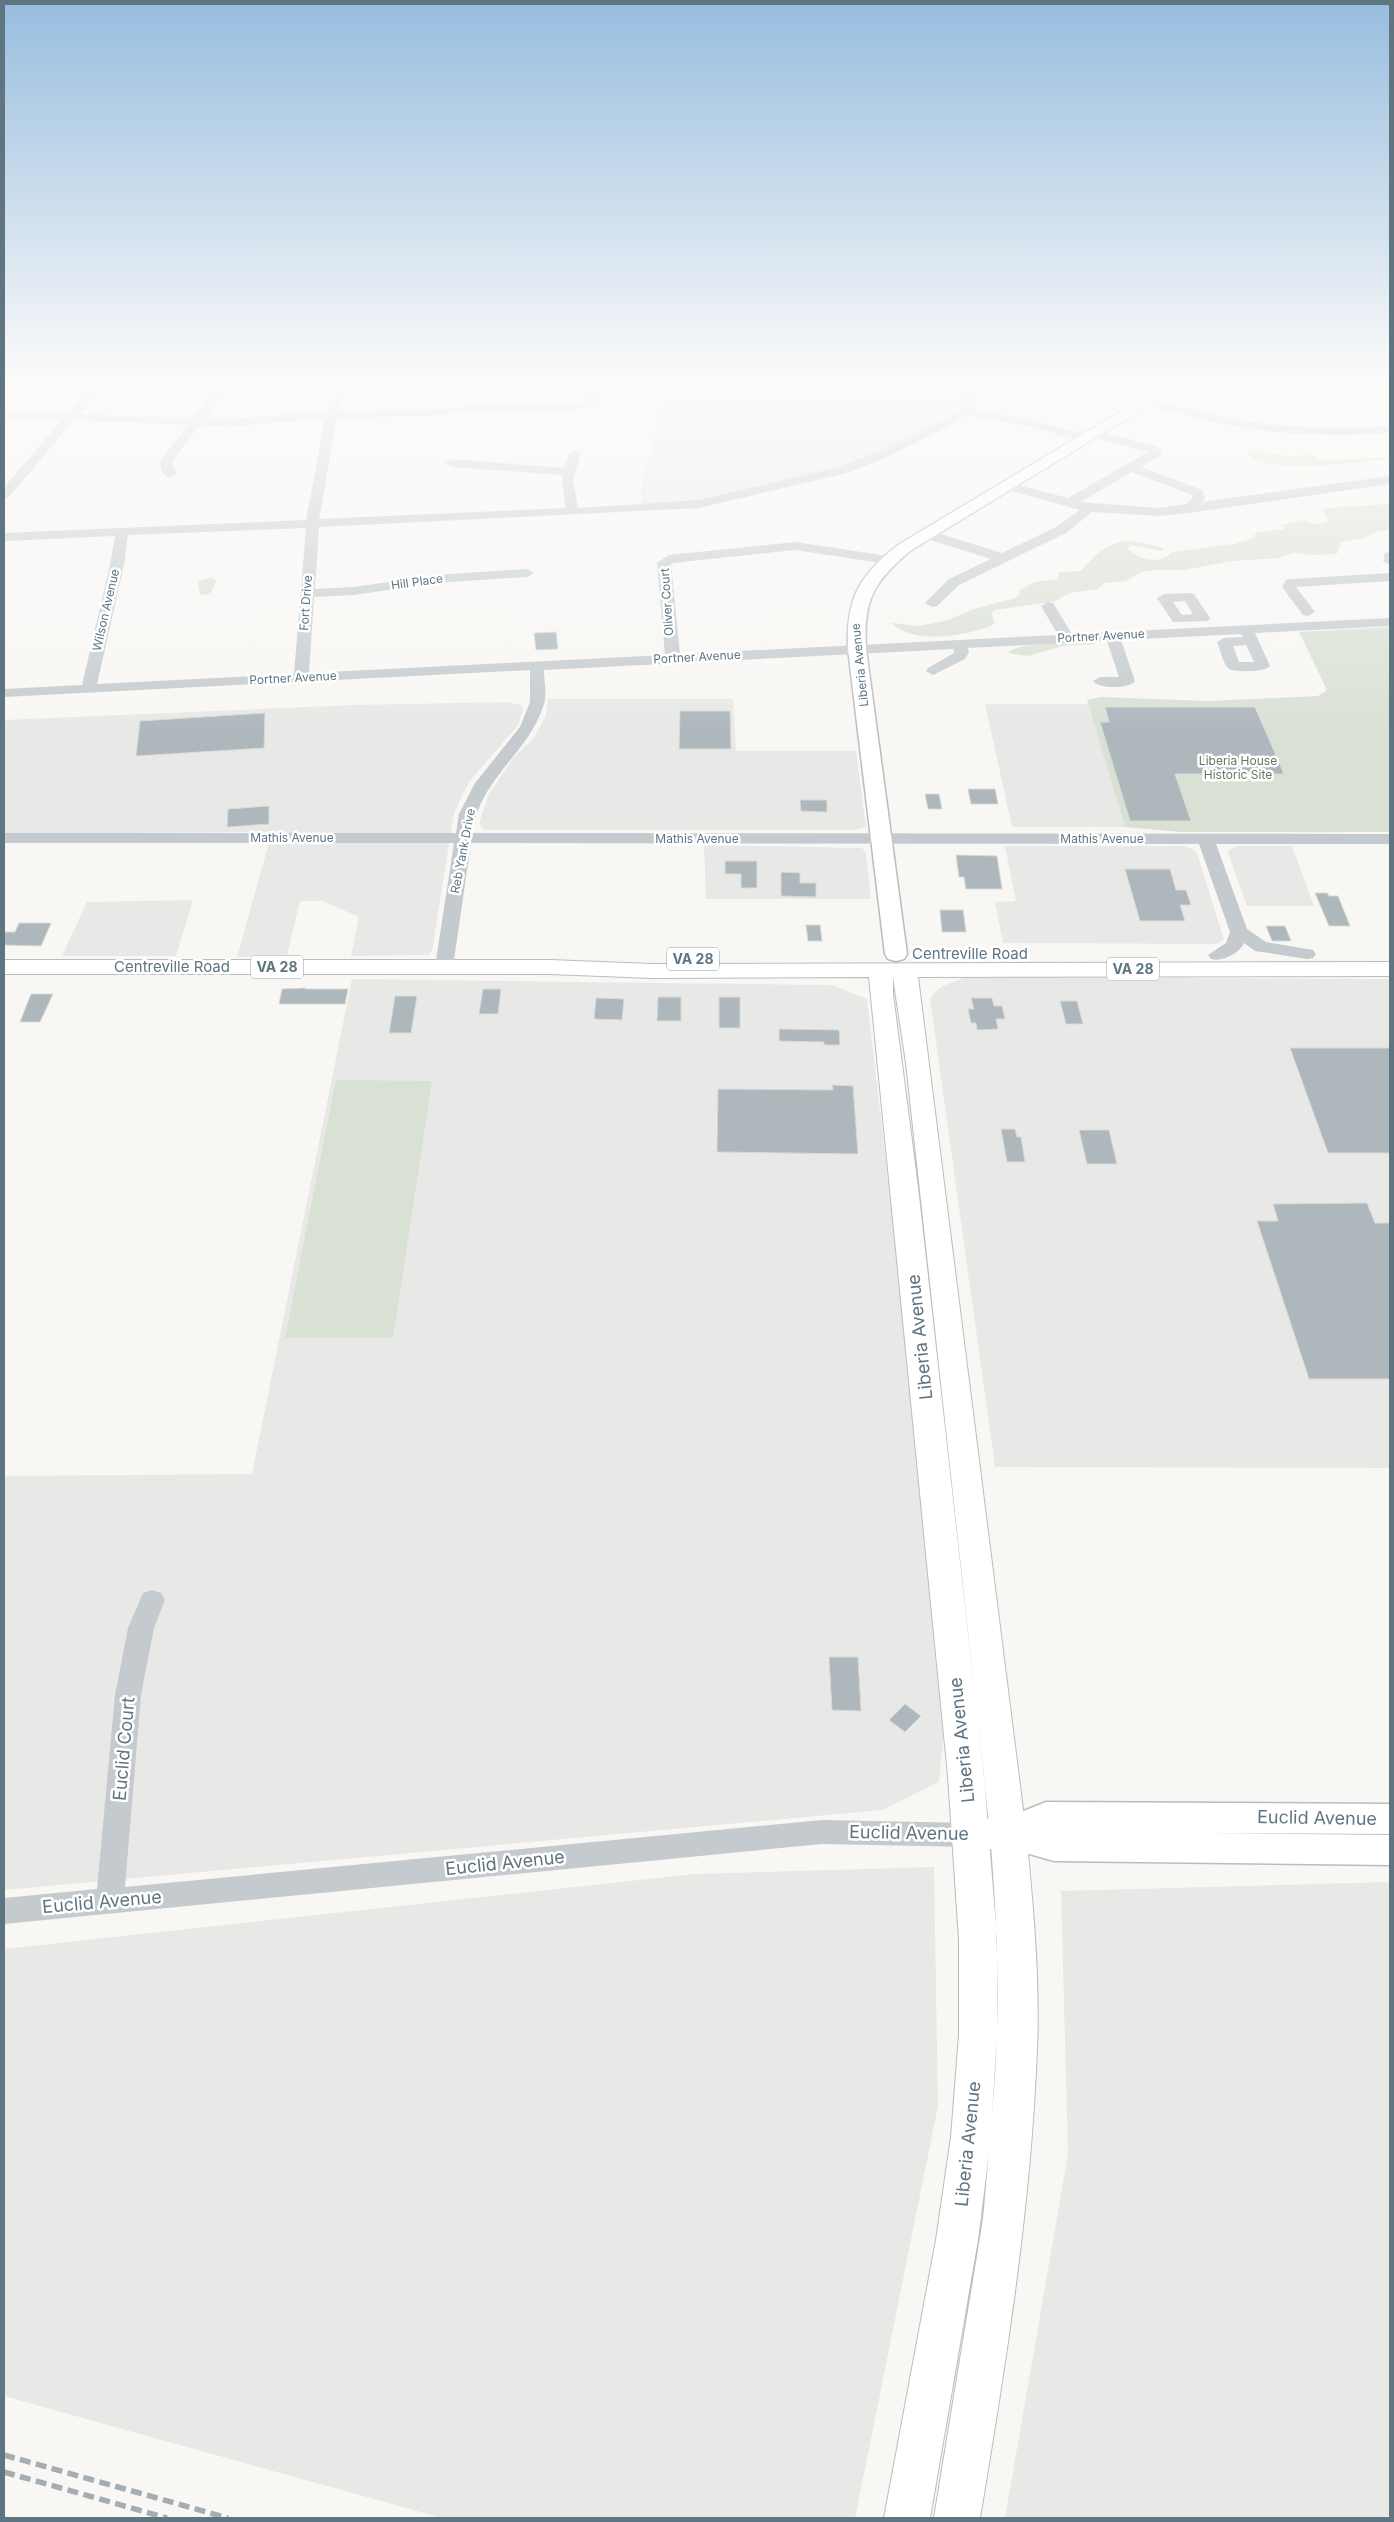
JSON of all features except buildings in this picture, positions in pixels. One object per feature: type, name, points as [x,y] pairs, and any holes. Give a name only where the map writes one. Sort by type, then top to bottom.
[{"type":"highway","name":"Centreville Road","points":[[550,967],[651,960],[895,961],[1390,954]]},
{"type":"highway","name":"Centreville Road","points":[[4,967],[550,967],[652,971],[822,969],[895,961],[980,969],[1390,969]]},
{"type":"highway","name":"Liberia Avenue","points":[[907,2518],[957,2240],[971,2137],[978,2035],[978,1949],[990,1834],[913,1020],[906,975],[895,961],[881,974],[881,994],[905,1186],[990,1834],[1014,1901],[1018,2048],[1004,2218],[957,2518]]},
{"type":"highway","points":[[822,969],[860,977],[876,987],[881,994]]},
{"type":"highway","points":[[913,1020],[921,995],[925,990],[949,976],[980,969]]},
{"type":"main road","name":"Liberia Avenue","points":[[895,961],[857,649],[855,618],[858,605],[868,583],[888,560],[926,534],[983,501]]},
{"type":"main road","name":"Euclid Avenue","points":[[990,1834],[1046,1817],[1390,1819]]},
{"type":"main road","name":"Euclid Avenue","points":[[990,1834],[1054,1846],[1390,1850]]},
{"type":"street","name":"Fort Drive","points":[[301,678],[312,523],[316,501]]},
{"type":"street","points":[[571,501],[572,512]]},
{"type":"street","points":[[4,537],[572,512],[699,504],[713,501]]},
{"type":"street","points":[[1061,501],[1090,508],[1152,512],[1241,501]]},
{"type":"street","points":[[1069,503],[1073,501]]},
{"type":"street","points":[[1189,508],[1196,501]]},
{"type":"street","points":[[932,603],[954,582],[1061,530],[1078,519],[1090,508]]},
{"type":"street","name":"Wilson Avenue","points":[[88,688],[117,565],[122,532]]},
{"type":"street","points":[[926,534],[1003,558]]},
{"type":"street","name":"Oliver Court","points":[[672,658],[664,563],[669,560],[795,546],[820,548],[888,560]]},
{"type":"street","points":[[1390,556],[1390,561]]},
{"type":"street","name":"Hill Place","points":[[307,593],[354,591],[435,579],[528,573]]},
{"type":"street","points":[[1308,612],[1289,587],[1291,583],[1390,578]]},
{"type":"street","points":[[1048,606],[1067,638]]},
{"type":"street","points":[[1188,619],[1196,631]]},
{"type":"street","name":"Portner Avenue","points":[[4,693],[1196,631],[1249,635],[1390,622]]},
{"type":"street","points":[[1112,636],[1123,664]]},
{"type":"street","points":[[934,671],[960,656],[962,652],[959,644]]},
{"type":"street","name":"Reb Yank Drive","points":[[444,967],[467,814],[478,792],[518,742],[532,717],[537,696],[537,665]]},
{"type":"street","name":"Mathis Avenue","points":[[4,838],[1390,839]]},
{"type":"street","points":[[1206,839],[1239,932],[1260,947],[1307,954]]},
{"type":"street","points":[[1218,955],[1234,946],[1239,932]]},
{"type":"street","name":"Euclid Court","points":[[110,1901],[128,1695],[141,1628],[152,1600]]},
{"type":"street","name":"Euclid Avenue","points":[[4,1911],[813,1832],[990,1834]]},
{"type":"shaded area","points":[[641,501],[712,501],[641,509]]},
{"type":"shaded area","points":[[548,699],[733,699],[736,751],[856,751],[866,827],[855,830],[485,830],[480,825],[480,820],[489,794],[514,757],[534,738],[546,715]]},
{"type":"shaded area","points":[[508,702],[524,706],[518,725],[469,782],[454,813],[432,951],[428,955],[351,956],[359,917],[323,901],[300,901],[287,956],[237,957],[272,832],[4,834],[4,720],[354,705]]},
{"type":"shaded area","points":[[985,704],[1089,704],[1125,827],[1012,827]]},
{"type":"shaded area","points":[[704,845],[862,848],[866,853],[871,899],[706,899]]},
{"type":"shaded area","points":[[1005,846],[1184,846],[1192,849],[1197,853],[1224,940],[1216,944],[1003,943],[995,902],[1016,901]]},
{"type":"shaded area","points":[[1237,846],[1292,846],[1314,906],[1247,906],[1228,853],[1229,850]]},
{"type":"shaded area","points":[[193,900],[176,956],[62,956],[87,902]]},
{"type":"shaded area","points":[[966,977],[1390,979],[1390,1468],[995,1467],[930,999],[943,986]]},
{"type":"shaded area","points":[[352,979],[832,985],[867,999],[948,1693],[939,1782],[882,1810],[4,1890],[4,1476],[252,1474]]},
{"type":"shaded area","points":[[934,1867],[938,2106],[855,2518],[442,2518],[4,2396],[4,1949],[694,1874]]},
{"type":"shaded area","points":[[1390,1882],[1390,2518],[1005,2518],[1068,2154],[1061,1891]]},
{"type":"green space","points":[[1390,504],[1390,530],[1378,531],[1365,538],[1341,542],[1337,554],[1314,555],[1295,553],[1278,558],[1233,561],[1183,570],[1141,572],[1126,581],[1104,583],[1098,589],[1070,593],[1053,602],[994,610],[992,614],[994,623],[991,626],[967,633],[926,636],[901,630],[891,623],[919,626],[945,621],[974,609],[1015,598],[1020,594],[1020,590],[1035,582],[1058,579],[1059,572],[1081,571],[1100,552],[1118,543],[1127,541],[1138,542],[1163,548],[1164,550],[1159,551],[1131,545],[1128,549],[1138,556],[1156,560],[1162,559],[1172,552],[1234,544],[1251,539],[1257,532],[1284,529],[1282,525],[1302,520],[1315,524],[1325,523],[1329,520],[1322,511],[1325,508]]},
{"type":"green space","points":[[212,577],[217,581],[210,593],[206,595],[200,594],[198,581]]},
{"type":"green space","name":"Liberia House Historic Site","points":[[1390,627],[1390,832],[1181,832],[1125,827],[1087,700],[1101,697],[1208,701],[1318,696],[1327,690],[1299,632]]},
{"type":"green space","points":[[1091,642],[1097,644],[1063,646],[1028,656],[1008,653],[1013,649],[1033,645]]},
{"type":"green space","points":[[336,1080],[432,1081],[393,1338],[285,1338]]},
{"type":"railway","points":[[4,2455],[228,2518]]},
{"type":"railway","points":[[4,2472],[167,2518]]}]
